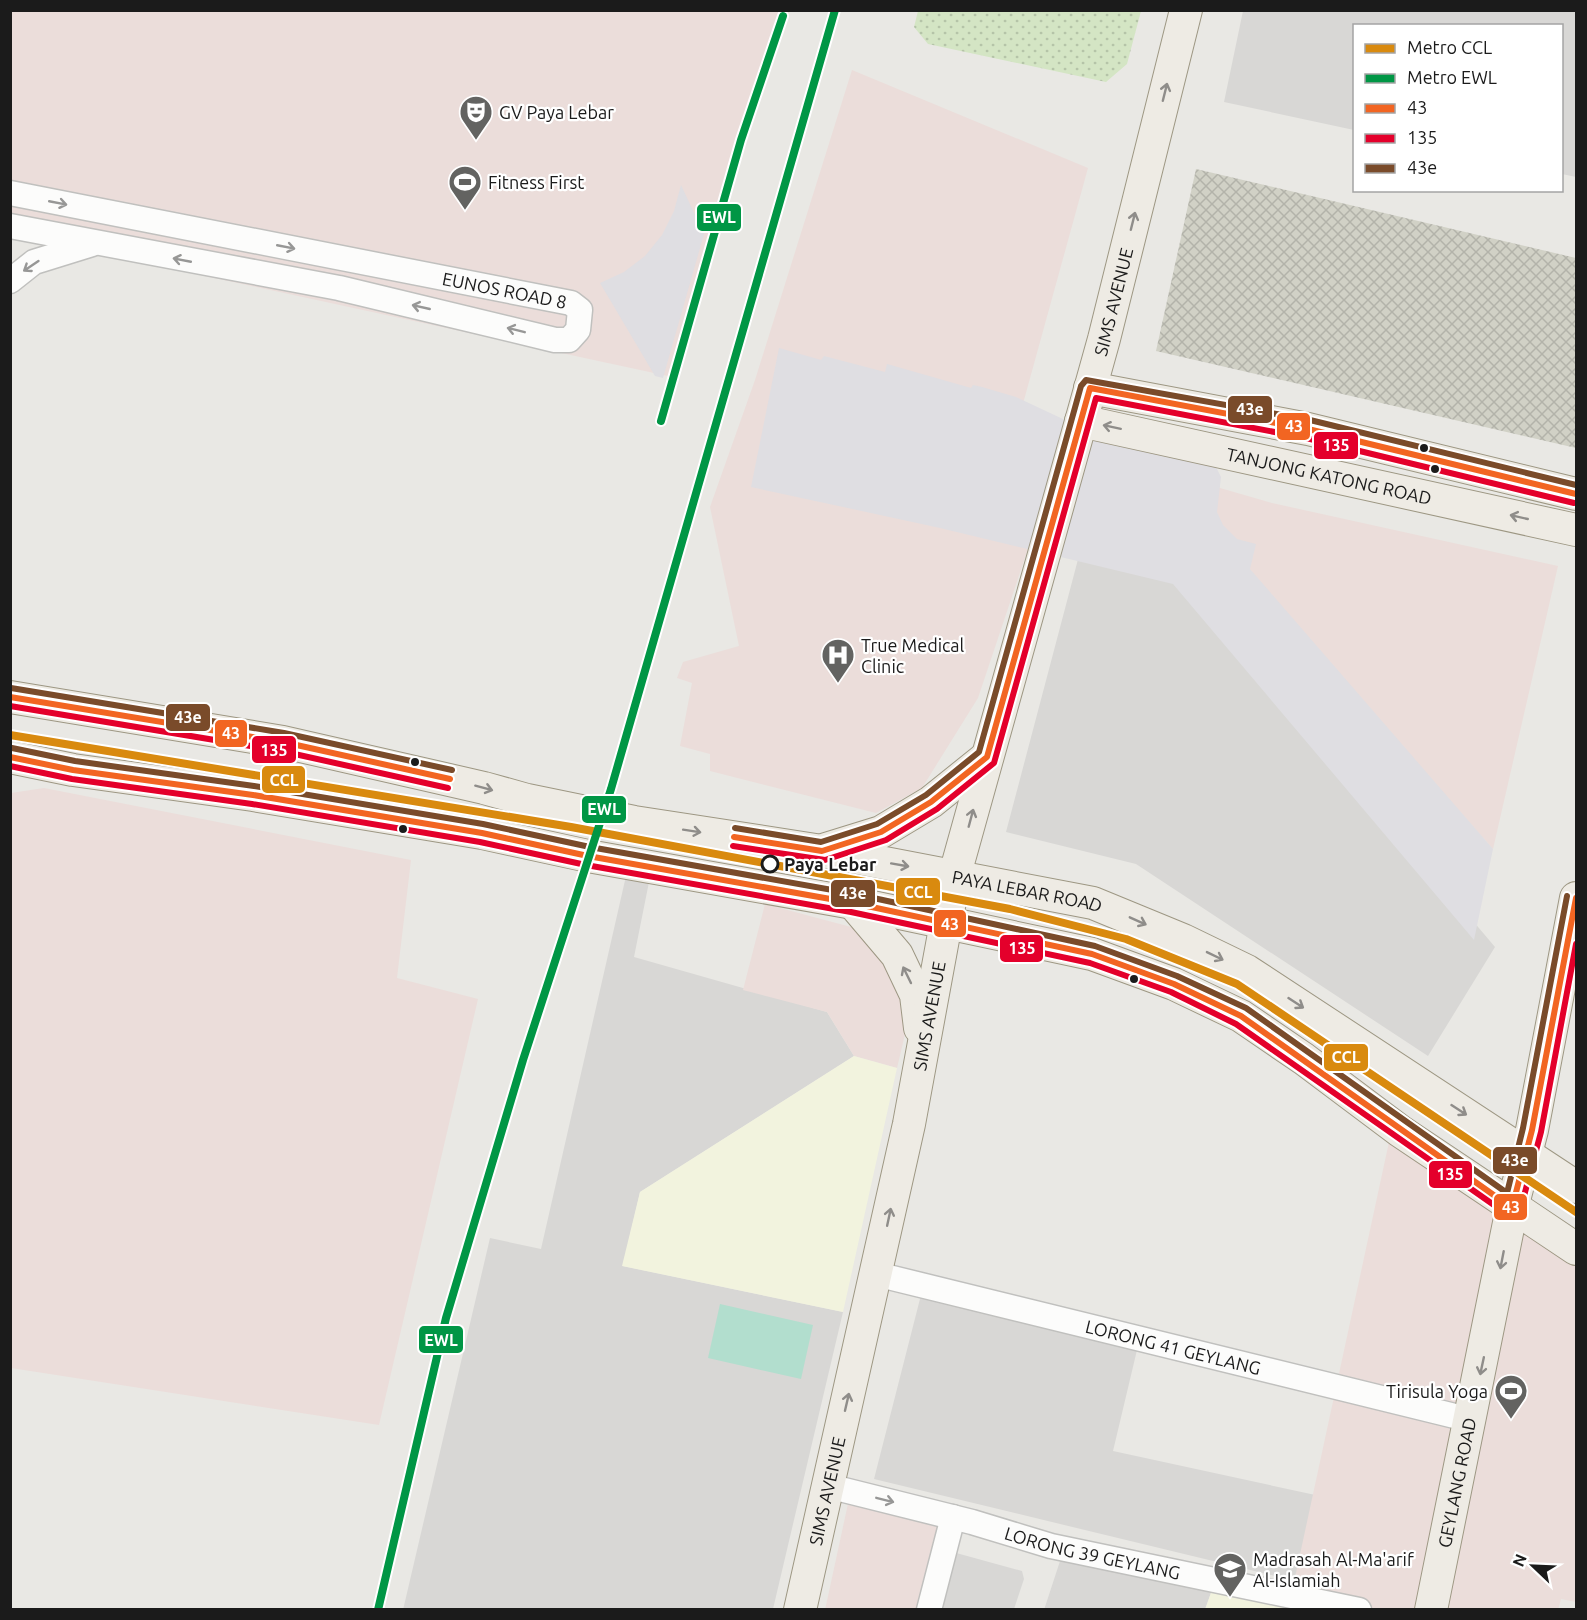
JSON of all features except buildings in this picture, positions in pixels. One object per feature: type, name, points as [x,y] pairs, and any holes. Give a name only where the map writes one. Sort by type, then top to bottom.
[{"type":"main road","name":"SIMS AVENUE","points":[[800,1610],[876,1274],[923,1051],[955,874],[1090,388],[1186,10]]},
{"type":"main road","name":"TANJONG KATONG ROAD","points":[[1090,388],[1308,429],[1576,494]]},
{"type":"main road","name":"TANJONG KATONG ROAD","points":[[1081,421],[1576,530]]},
{"type":"main road","points":[[10,672],[72,707]]},
{"type":"main road","name":"PAYA LEBAR ROAD","points":[[10,696],[283,742],[527,800],[634,822],[955,874],[1093,903],[1183,940],[1246,971],[1576,1187]]},
{"type":"main road","points":[[10,757],[73,770],[253,795],[482,833],[588,856],[853,903],[1092,954],[1174,984],[1241,1016],[1512,1208],[1576,1249]]},
{"type":"main road","points":[[822,851],[881,832],[932,802],[987,757]]},
{"type":"main road","points":[[10,777],[73,770]]},
{"type":"main road","name":"GEYLANG ROAD","points":[[1431,1610],[1512,1208],[1526,1153],[1576,897]]},
{"type":"main road","points":[[853,903],[897,955],[916,995],[923,1051]]},
{"type":"street","name":"EUNOS ROAD 8","points":[[10,193],[571,303],[580,310],[578,330],[569,340],[555,340],[339,288],[10,226]]},
{"type":"street","points":[[10,281],[34,262],[94,243]]},
{"type":"street","name":"LORONG 41 GEYLANG","points":[[876,1274],[1471,1420]]},
{"type":"street","name":"LORONG 39 GEYLANG","points":[[828,1486],[953,1517],[1051,1546],[1359,1610]]},
{"type":"street","points":[[929,1610],[953,1517]]},
{"type":"shaded area","points":[[11,11],[790,11],[668,376],[11,234]]},
{"type":"shaded area","points":[[1243,11],[1576,11],[1576,177],[1563,174],[1563,24],[1353,24],[1353,130],[1224,102]]},
{"type":"shaded area","points":[[852,70],[1088,168],[1016,429],[1272,503],[1558,566],[1493,849],[1214,536],[1049,486],[978,698],[922,788],[876,813],[710,771],[710,754],[680,746],[692,683],[677,678],[683,662],[739,646],[710,507],[755,380]]},
{"type":"shaded area","points":[[1196,169],[1576,258],[1576,448],[1156,351]]},
{"type":"shaded area","points":[[681,185],[704,234],[663,378],[655,376],[600,283],[624,272],[645,256],[662,235],[674,211]]},
{"type":"shaded area","points":[[779,348],[821,360],[824,356],[885,372],[887,364],[971,388],[973,385],[982,387],[1016,397],[1080,427],[1210,463],[1216,467],[1221,477],[1217,512],[1223,525],[1237,539],[1256,544],[1250,569],[1493,849],[1474,940],[1173,584],[940,528],[751,487]]},
{"type":"shaded area","points":[[1081,548],[1183,578],[1495,947],[1428,1056],[1136,864],[1006,832]]},
{"type":"shaded area","points":[[44,788],[411,860],[397,978],[478,999],[379,1425],[11,1368],[11,793]]},
{"type":"shaded area","points":[[626,876],[649,882],[634,957],[827,1012],[854,1056],[640,1192],[623,1266],[843,1312],[773,1609],[403,1610],[490,1238],[541,1249]]},
{"type":"shaded area","points":[[765,904],[866,931],[911,1009],[897,1068],[854,1056],[827,1012],[743,990]]},
{"type":"shaded area","points":[[854,1056],[897,1068],[843,1312],[622,1266],[640,1192]]},
{"type":"shaded area","points":[[1389,1142],[1576,1258],[1576,1602],[1561,1599],[1558,1610],[1288,1610]]},
{"type":"shaded area","points":[[921,1295],[1137,1350],[1113,1451],[1320,1496],[1300,1582],[874,1479]]},
{"type":"shaded area","points":[[720,1304],[813,1325],[801,1379],[708,1358]]},
{"type":"shaded area","points":[[849,1499],[941,1526],[922,1609],[825,1610]]},
{"type":"shaded area","points":[[949,1551],[1022,1571],[1024,1579],[1014,1609],[936,1610]]},
{"type":"shaded area","points":[[1061,1558],[1131,1575],[1212,1590],[1205,1609],[1044,1610]]},
{"type":"shaded area","name":"Madrasah Al-Ma'arif Al-Islamiah","points":[[1212,1590],[1290,1606],[1289,1610],[1205,1610]]},
{"type":"green space","points":[[918,10],[1141,11],[1127,64],[1106,82],[928,44],[914,27]]},
{"type":"metro line","name":"EWL","points":[[378,1610],[446,1318],[523,1060],[611,789],[835,10]]},
{"type":"metro line","name":"EWL","points":[[661,421],[741,140],[783,16]]},
{"type":"metro line","name":"CCL","points":[[10,735],[571,827],[1010,909],[1126,939],[1237,984],[1576,1212]]},
{"type":"transit line","name":"43e","points":[[735,828],[821,842],[877,824],[926,795],[979,752],[1081,386],[1086,380],[1310,420],[1576,485]]},
{"type":"transit line","name":"43","points":[[734,837],[822,851],[881,832],[931,802],[987,757],[1090,388],[1308,429],[1576,494]]},
{"type":"transit line","name":"135","points":[[733,846],[825,860],[886,840],[937,809],[994,763],[1096,398],[1306,438],[1574,503]]},
{"type":"transit line","name":"43e","points":[[11,688],[284,733],[452,770]]},
{"type":"transit line","name":"43","points":[[10,697],[283,742],[450,779]]},
{"type":"transit line","name":"135","points":[[10,706],[281,751],[448,788]]},
{"type":"transit line","name":"43e","points":[[12,748],[75,761],[254,786],[483,824],[590,847],[855,894],[1095,946],[1177,976],[1246,1008],[1507,1193],[1523,1128],[1567,896]]},
{"type":"transit line","name":"43","points":[[10,757],[73,770],[253,795],[482,833],[588,856],[853,903],[1092,954],[1174,984],[1241,1016],[1512,1208],[1532,1130],[1576,898]]},
{"type":"transit line","name":"135","points":[[10,766],[72,779],[252,804],[480,842],[586,865],[851,912],[1090,963],[1171,992],[1236,1024],[1511,1217],[1520,1211],[1541,1132],[1576,944]]},
{"type":"place","name":"GV Paya Lebar","points":[[476,141]]},
{"type":"place","name":"Fitness First","points":[[465,211]]},
{"type":"place","name":"True Medical Clinic","points":[[838,684]]},
{"type":"place","name":"Paya Lebar","points":[[770,864]]},
{"type":"place","name":"Tirisula Yoga","points":[[1511,1420]]},
{"type":"place","name":"Madrasah Al-Ma'arif Al-Islamiah","points":[[1230,1598]]}]
